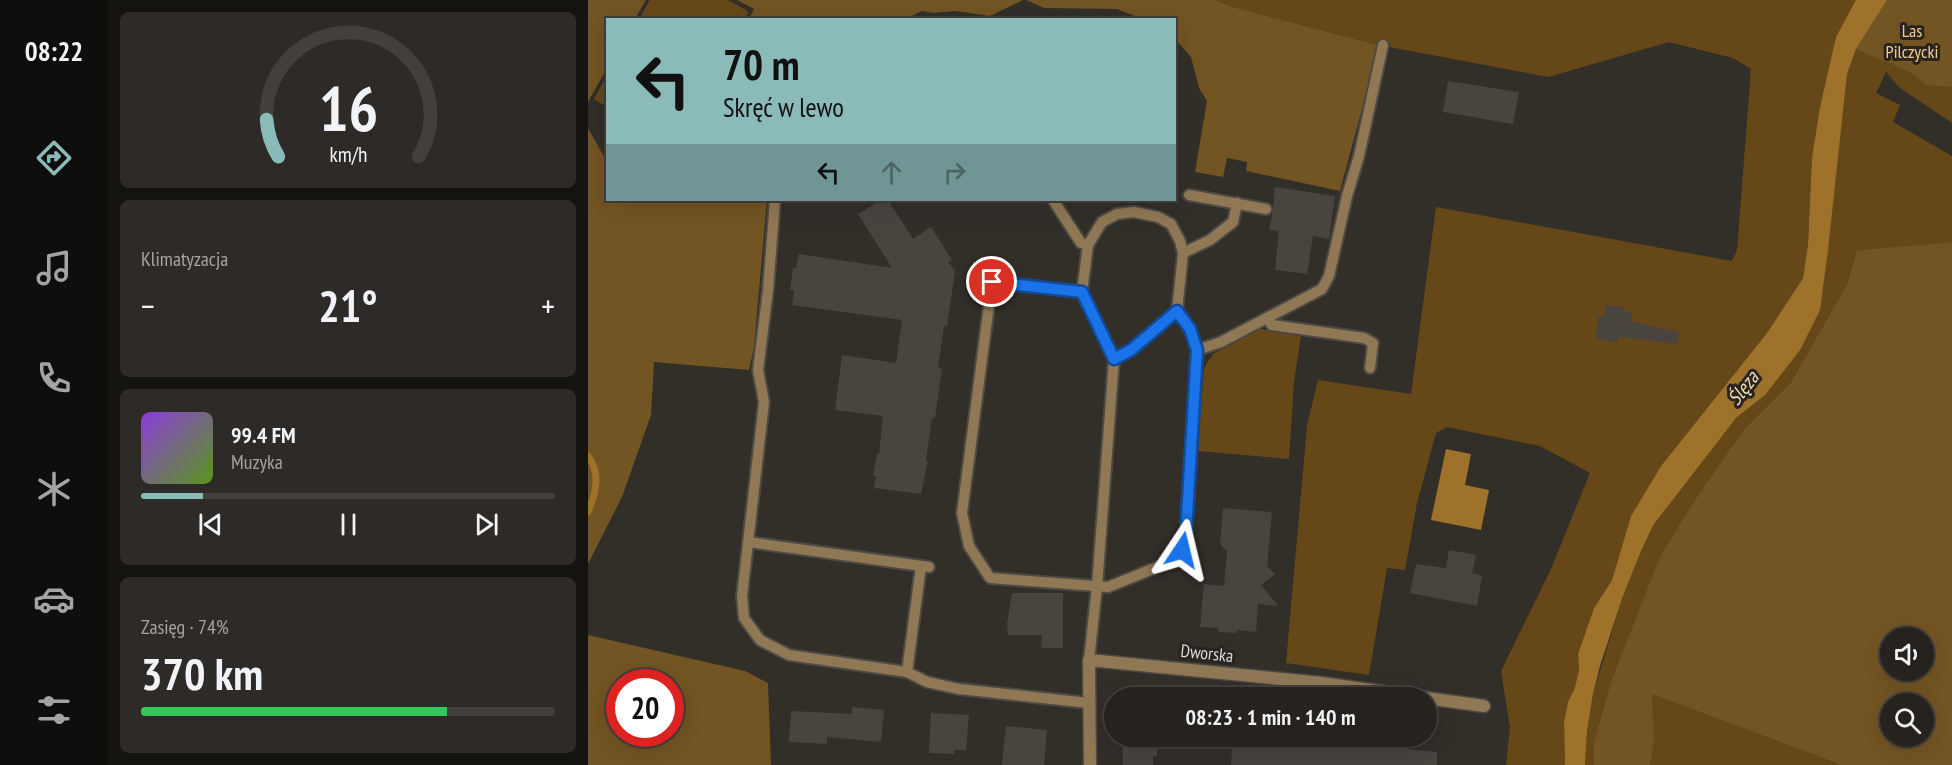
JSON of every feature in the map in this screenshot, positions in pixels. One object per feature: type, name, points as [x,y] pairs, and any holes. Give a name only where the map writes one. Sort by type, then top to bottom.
[{"type":"street","name":"Dworska","points":[[1089,660],[1350,687]]},
{"type":"street","points":[[1089,660],[1090,765]]},
{"type":"street","name":"Dworska","points":[[1437,700],[1484,706]]},
{"type":"lane","points":[[1197,350],[1221,342],[1322,289],[1329,276],[1347,196],[1359,156],[1383,45]]},
{"type":"lane","points":[[1190,195],[1266,209]]},
{"type":"lane","points":[[775,201],[768,290],[758,370],[764,402],[742,596],[744,618],[760,640],[789,656],[907,672],[927,682],[958,689],[1089,703]]},
{"type":"lane","points":[[1054,201],[1081,243],[1088,245]]},
{"type":"lane","points":[[1183,253],[1210,240],[1233,222],[1236,203]]},
{"type":"lane","points":[[1082,292],[992,282],[962,513],[969,546],[990,578],[1097,587],[1108,587],[1170,562],[1182,550],[1186,532],[1197,350],[1190,329],[1177,311],[1183,253],[1180,241],[1171,224],[1158,217],[1134,212],[1117,214],[1102,222],[1088,245],[1082,292],[1114,359],[1097,587],[1089,660]]},
{"type":"lane","points":[[1114,359],[1131,350],[1177,311]]},
{"type":"lane","points":[[1266,318],[1272,325],[1364,338],[1373,343],[1370,368]]},
{"type":"lane","points":[[748,542],[925,567],[907,672]]},
{"type":"green space","points":[[588,0],[646,0],[636,18],[606,18],[606,70],[588,102]]},
{"type":"green space","points":[[650,0],[728,0],[749,12],[746,18],[640,18]]},
{"type":"green space","points":[[737,0],[1023,0],[990,16],[955,11],[933,13],[922,11],[907,18],[749,18],[754,9]]},
{"type":"green space","points":[[1026,0],[1215,0],[1233,7],[1379,45],[1340,191],[1246,171],[1247,162],[1227,158],[1223,177],[1195,172],[1207,101],[1199,88],[1191,57],[1176,40],[1176,18],[1140,18],[1117,9],[1044,8]]},
{"type":"green space","points":[[1215,0],[1952,0],[1952,123],[1900,88],[1886,72],[1876,93],[1900,105],[1893,122],[1952,156],[1952,242],[1857,250],[1847,284],[1791,382],[1743,430],[1690,507],[1660,556],[1612,678],[1594,741],[1594,765],[1585,765],[1587,731],[1593,694],[1623,596],[1641,551],[1654,524],[1711,449],[1736,418],[1765,395],[1825,267],[1847,74],[1856,49],[1869,53],[1843,25],[1836,38],[1820,107],[1812,157],[1808,244],[1803,278],[1767,333],[1661,466],[1631,516],[1612,580],[1594,608],[1578,654],[1579,670],[1564,722],[1565,765],[1506,765],[1510,727],[1501,671],[1551,569],[1590,473],[1540,446],[1447,427],[1436,433],[1417,503],[1405,570],[1387,568],[1369,675],[1286,663],[1307,426],[1318,380],[1411,394],[1436,207],[1732,261],[1737,250],[1751,69],[1733,58],[1669,42],[1548,77],[1379,45],[1233,7]]},
{"type":"green space","name":"Las Pilczycki","points":[[1887,0],[1952,0],[1952,87],[1927,85],[1908,71],[1856,49]]},
{"type":"green space","points":[[606,77],[606,106],[594,99]]},
{"type":"green space","points":[[588,128],[606,160],[606,201],[767,201],[754,347],[749,370],[654,362],[651,415],[622,497],[588,564]]},
{"type":"green space","points":[[1952,242],[1952,765],[1841,765],[1652,694],[1654,744],[1650,765],[1594,765],[1594,741],[1612,678],[1660,556],[1690,507],[1743,430],[1791,382],[1847,284],[1857,250]]},
{"type":"green space","points":[[1260,329],[1301,336],[1294,382],[1289,459],[1198,451],[1204,368],[1213,354]]},
{"type":"green space","points":[[588,635],[745,671],[768,683],[771,765],[588,765]]},
{"type":"green space","points":[[1651,693],[1841,765],[1650,765],[1654,744]]},
{"type":"water","name":"Ślęza","points":[[1856,0],[1887,0],[1856,49],[1847,74],[1820,310],[1800,350],[1765,395],[1736,418],[1654,524],[1623,596],[1600,666],[1587,731],[1585,765],[1565,765],[1564,722],[1579,670],[1578,654],[1594,608],[1612,580],[1631,516],[1661,466],[1767,333],[1803,278],[1808,244],[1812,157],[1820,107],[1836,37]]},
{"type":"water","points":[[1446,449],[1471,454],[1465,485],[1489,490],[1481,530],[1431,520]]},
{"type":"building","points":[[1448,81],[1519,92],[1513,124],[1443,112]]},
{"type":"building","points":[[1275,187],[1335,196],[1329,239],[1313,236],[1307,274],[1275,270],[1279,231],[1269,230]]},
{"type":"building","points":[[879,201],[889,201],[913,239],[931,227],[952,260],[948,262],[955,271],[947,326],[944,326],[938,368],[942,369],[921,494],[874,488],[876,476],[873,476],[877,454],[879,454],[883,416],[835,410],[842,355],[896,363],[902,320],[792,305],[794,290],[790,290],[793,268],[796,268],[799,254],[892,268],[858,214]]},
{"type":"building","points":[[1606,305],[1624,307],[1624,311],[1632,312],[1631,321],[1679,332],[1677,344],[1619,337],[1617,342],[1596,339],[1598,316],[1604,317]]},
{"type":"building","points":[[1223,508],[1272,512],[1267,566],[1275,574],[1261,585],[1278,606],[1258,604],[1256,632],[1237,630],[1237,633],[1218,632],[1218,628],[1200,627],[1204,584],[1224,586],[1227,552],[1220,544]]},
{"type":"building","points":[[1449,550],[1476,555],[1472,573],[1482,576],[1477,606],[1410,593],[1416,564],[1446,568]]},
{"type":"building","points":[[1012,593],[1063,593],[1063,648],[1041,648],[1042,635],[1008,635],[1007,624]]},
{"type":"building","points":[[852,707],[884,710],[881,742],[827,737],[827,744],[789,742],[791,711],[852,714]]},
{"type":"building","points":[[931,713],[969,715],[966,750],[954,750],[954,754],[929,753]]},
{"type":"building","points":[[1006,726],[1047,730],[1044,765],[1002,765]]},
{"type":"building","points":[[1123,747],[1157,747],[1157,756],[1153,756],[1153,765],[1123,765]]},
{"type":"building","points":[[1232,747],[1384,747],[1437,752],[1437,765],[1231,765]]},
{"type":"waterway","points":[[588,456],[596,477],[588,512]]},
{"type":"route","points":[[992,282],[1082,292],[1114,359],[1131,350],[1177,311],[1190,329],[1197,350],[1186,532],[1182,550]]}]
